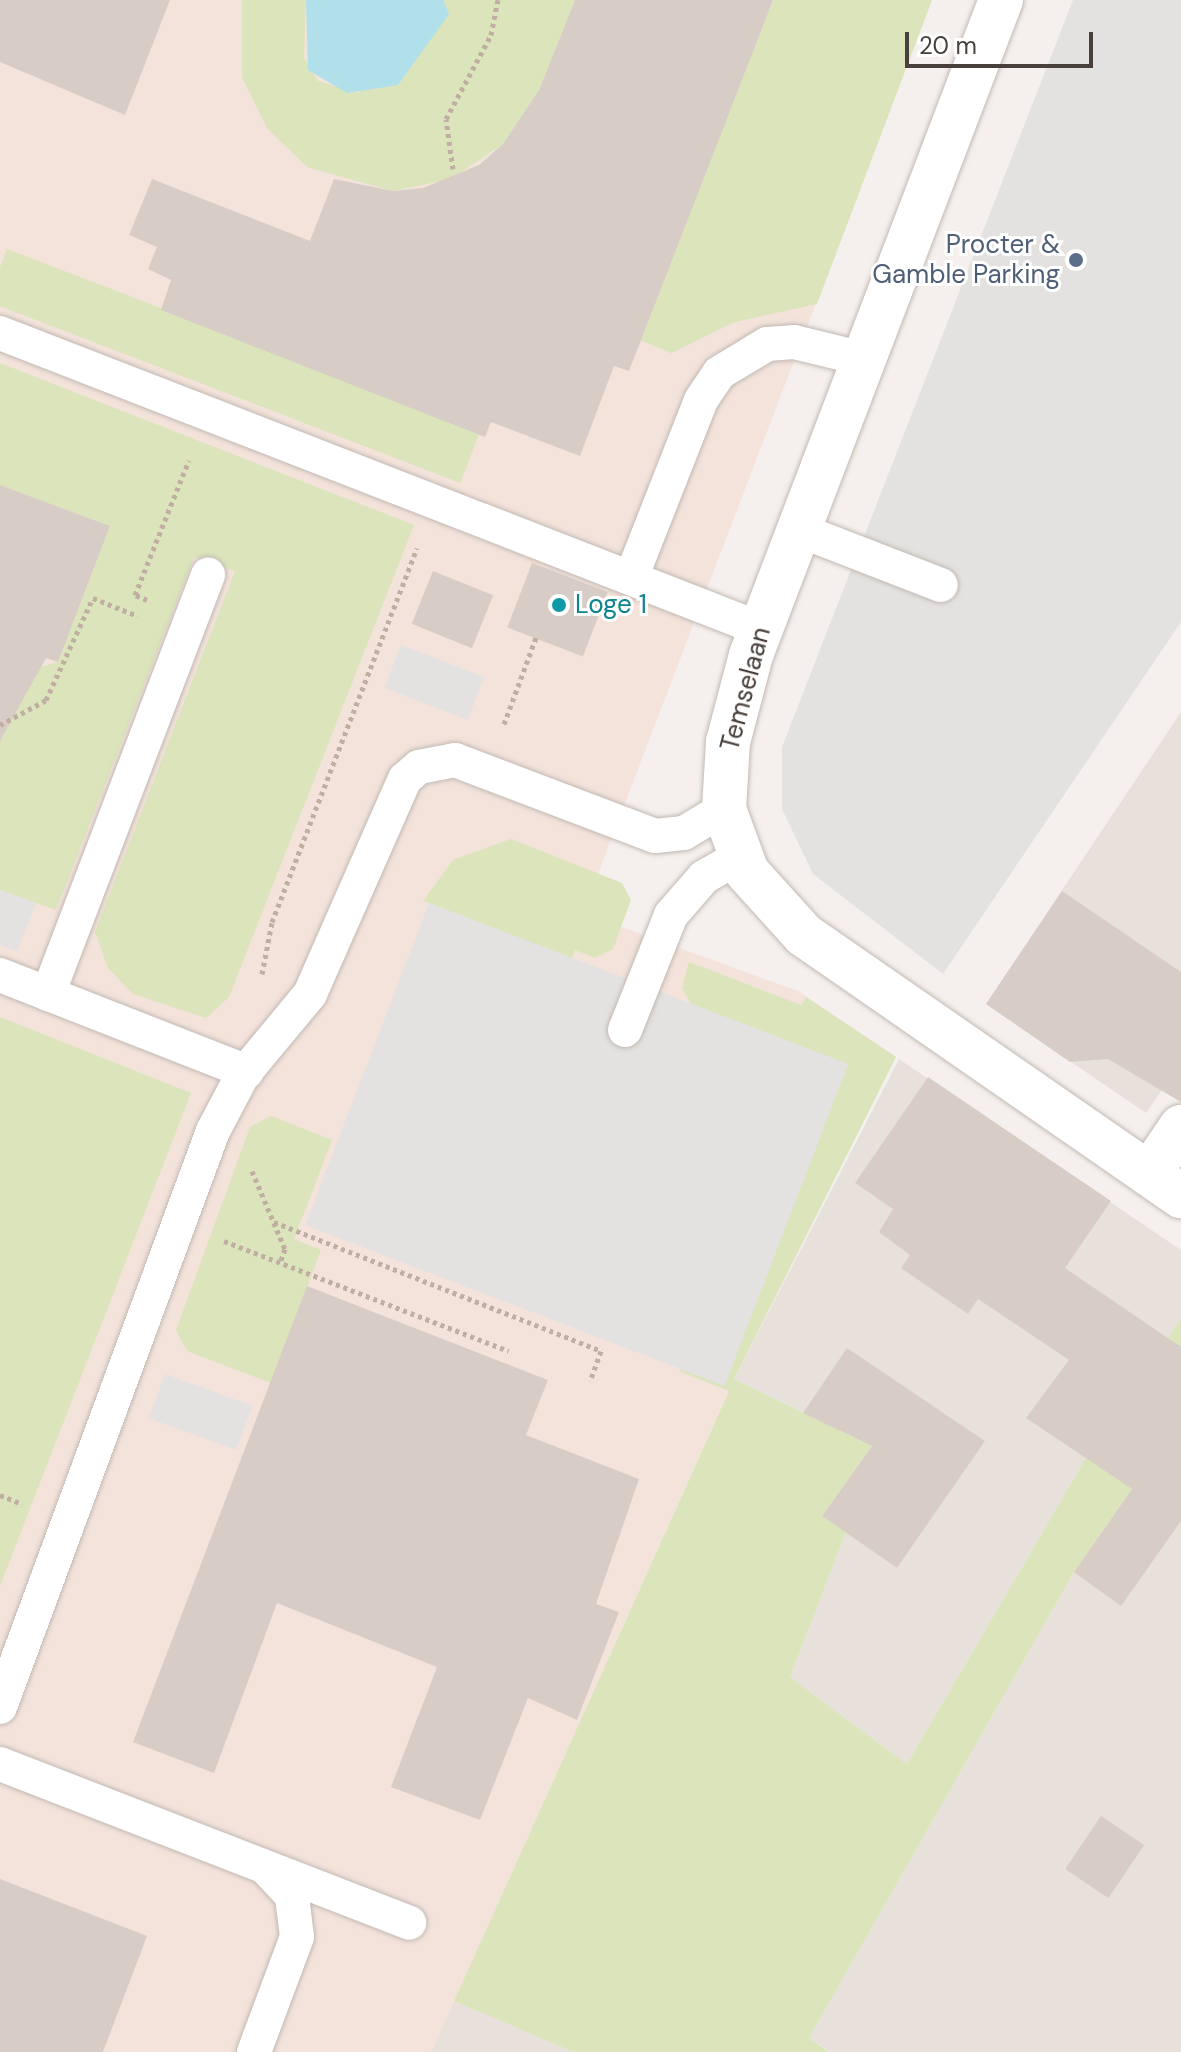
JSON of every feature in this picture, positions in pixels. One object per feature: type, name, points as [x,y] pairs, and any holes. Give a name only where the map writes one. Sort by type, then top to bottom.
[{"type":"street","name":"Temselaan","points":[[1001,0],[761,629],[728,742],[724,809],[739,857],[773,908],[804,935],[1165,1185]]},
{"type":"street","points":[[1165,1185],[1181,1127]]},
{"type":"lane","points":[[0,333],[761,629]]},
{"type":"lane","points":[[631,578],[701,400],[719,373],[767,344],[794,342],[864,359]]},
{"type":"lane","points":[[799,530],[941,585]]},
{"type":"lane","points":[[48,994],[208,574]]},
{"type":"lane","points":[[0,1707],[222,1110],[257,1059],[310,994],[395,796],[419,767],[455,760],[655,836],[689,831],[724,809]]},
{"type":"lane","points":[[625,1030],[671,915],[704,877],[739,857]]},
{"type":"lane","points":[[0,975],[48,994],[257,1059]]},
{"type":"lane","points":[[0,1764],[409,1923]]},
{"type":"lane","points":[[254,2052],[298,1916],[280,1879],[263,1867]]},
{"type":"path","points":[[453,169],[446,119],[491,35],[498,0]]},
{"type":"path","points":[[152,611],[155,603],[135,595],[207,414]]},
{"type":"path","points":[[257,1059],[262,965],[272,922],[435,502]]},
{"type":"path","points":[[0,725],[46,700],[93,598],[148,620]]},
{"type":"path","points":[[503,726],[537,635]]},
{"type":"path","points":[[252,1170],[285,1249],[280,1263]]},
{"type":"path","points":[[274,1222],[601,1351],[590,1381]]},
{"type":"path","points":[[178,1223],[509,1351]]},
{"type":"shaded area","points":[[0,0],[932,0],[583,913],[798,991],[896,1057],[734,1379],[431,2052],[0,2052]]},
{"type":"shaded area","name":"Procter & Gamble Parking","points":[[1073,0],[1181,0],[1181,622],[943,974],[813,874],[782,809],[782,747]]},
{"type":"shaded area","points":[[401,645],[484,677],[468,720],[385,688]]},
{"type":"shaded area","points":[[1181,712],[1181,1063],[1146,1113],[986,1004]]},
{"type":"shaded area","points":[[0,890],[36,903],[17,951],[0,945]]},
{"type":"shaded area","points":[[429,903],[848,1064],[725,1386],[305,1225]]},
{"type":"shaded area","points":[[899,1059],[1181,1250],[1181,1319],[1086,1458],[907,1764],[790,1677],[846,1532],[897,1568],[954,1485],[734,1379]]},
{"type":"shaded area","points":[[165,1374],[252,1406],[236,1450],[149,1418]]},
{"type":"shaded area","points":[[1181,1417],[1181,2052],[830,2052],[809,2038],[1074,1572]]},
{"type":"shaded area","points":[[454,2001],[575,2052],[431,2052]]},
{"type":"green space","points":[[242,0],[306,0],[304,58],[318,81],[358,93],[443,0],[575,0],[539,90],[503,144],[451,179],[393,191],[307,167],[267,128],[242,77]]},
{"type":"green space","points":[[773,0],[932,0],[817,304],[735,322],[671,353],[640,340]]},
{"type":"green space","points":[[7,249],[480,431],[460,483],[0,306],[0,267]]},
{"type":"green space","points":[[0,363],[414,525],[229,997],[206,1018],[133,994],[108,968],[95,932],[235,571],[194,557],[56,910],[0,890],[0,701],[41,667],[58,662],[110,526],[0,485]]},
{"type":"green space","points":[[511,839],[622,883],[631,900],[613,949],[595,958],[575,950],[572,959],[423,901],[453,860]]},
{"type":"green space","points":[[689,962],[801,1005],[806,997],[896,1057],[734,1379],[872,1446],[822,1516],[846,1532],[790,1677],[907,1764],[1086,1458],[1181,1319],[1181,1418],[1074,1572],[809,2038],[829,2052],[574,2052],[454,2001],[729,1391],[679,1371],[757,1297],[823,1129],[805,1050],[692,1006],[682,988]]},
{"type":"green space","points":[[0,1017],[191,1093],[0,1586]]},
{"type":"green space","points":[[271,1116],[332,1140],[294,1239],[321,1250],[271,1383],[187,1351],[176,1330],[250,1127]]},
{"type":"water","points":[[306,0],[443,0],[449,14],[398,85],[347,93],[308,70]]},
{"type":"building","points":[[0,0],[170,0],[125,115],[0,62]]},
{"type":"building","points":[[575,0],[773,0],[629,371],[614,366],[580,456],[491,422],[485,437],[161,310],[171,280],[148,269],[157,247],[129,235],[152,179],[310,241],[334,179],[393,191],[423,188],[479,165],[503,144],[539,90]]},
{"type":"building","points":[[0,485],[110,526],[58,662],[46,658],[0,741]]},
{"type":"building","name":"Loge 1","points":[[532,563],[608,592],[583,656],[507,627]]},
{"type":"building","points":[[433,571],[493,595],[472,648],[412,624]]},
{"type":"building","points":[[1062,891],[1181,972],[1181,1102],[1108,1059],[1070,1062],[986,1004]]},
{"type":"building","points":[[928,1077],[1111,1201],[1065,1268],[1181,1347],[1181,1521],[1121,1606],[1074,1572],[1132,1489],[1026,1418],[1069,1360],[978,1299],[968,1314],[901,1268],[910,1255],[879,1232],[893,1209],[855,1183]]},
{"type":"building","points":[[307,1286],[548,1380],[526,1435],[639,1479],[596,1604],[619,1612],[577,1720],[528,1698],[480,1820],[391,1787],[437,1667],[277,1603],[214,1773],[133,1742]]},
{"type":"building","points":[[847,1348],[985,1441],[897,1568],[822,1516],[872,1446],[803,1413]]},
{"type":"building","points":[[1101,1816],[1144,1845],[1108,1898],[1065,1869]]},
{"type":"building","points":[[0,1879],[147,1936],[103,2052],[0,2052]]},
{"type":"place","name":"Procter & Gamble Parking","points":[[1076,260]]},
{"type":"place","name":"Loge 1","points":[[559,605]]}]
